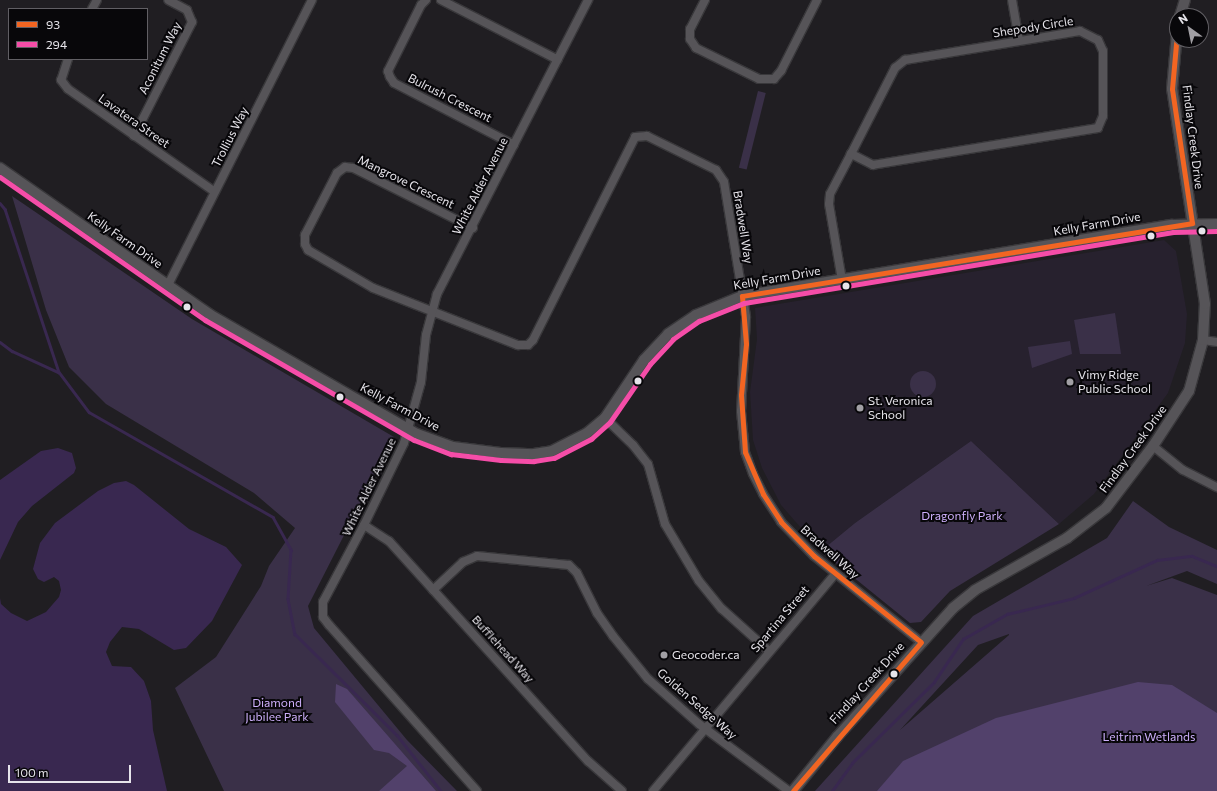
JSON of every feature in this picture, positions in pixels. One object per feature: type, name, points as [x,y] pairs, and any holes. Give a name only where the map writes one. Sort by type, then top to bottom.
[{"type":"street","name":"Aconitum Way","points":[[134,136],[192,22],[187,10],[168,0]]},
{"type":"street","name":"Trollius Way","points":[[168,285],[312,0]]},
{"type":"street","name":"Bulrush Crescent","points":[[426,0],[421,5],[388,71],[390,77],[394,83],[514,145]]},
{"type":"street","points":[[441,0],[558,60]]},
{"type":"street","name":"White Alder Avenue","points":[[477,791],[323,617],[323,602],[364,525],[409,429],[421,382],[426,335],[437,294],[473,228],[588,0]]},
{"type":"street","points":[[705,0],[690,29],[690,39],[696,48],[759,79],[774,79],[817,0]]},
{"type":"street","points":[[1012,0],[1018,40]]},
{"type":"street","name":"Shepody Circle","points":[[842,280],[829,204],[830,194],[895,68],[905,60],[1018,40],[1080,31],[1098,40],[1103,51],[1103,116],[1098,128],[873,165],[851,154]]},
{"type":"street","name":"Findlay Creek Drive","points":[[793,791],[921,642],[953,608],[976,590],[1067,538],[1101,512],[1119,494],[1154,446],[1189,391],[1203,340],[1205,304],[1172,89],[1176,48]]},
{"type":"street","name":"Lavatera Street","points":[[68,60],[61,80],[68,89],[215,192]]},
{"type":"street","name":"Bradwell Way","points":[[432,311],[518,345],[528,345],[533,340],[632,141],[641,136],[654,139],[721,175],[742,296],[746,344],[741,411],[745,452],[763,494],[781,522],[814,556],[921,642]]},
{"type":"street","name":"Mangrove Crescent","points":[[432,311],[373,288],[308,250],[305,244],[305,235],[337,173],[345,167],[353,168],[473,228]]},
{"type":"street","name":"Kelly Farm Drive","points":[[0,168],[209,314],[424,438],[453,447],[480,452],[534,454],[568,445],[605,418],[644,360],[668,334],[696,315],[742,296],[1192,222],[1217,224]]},
{"type":"street","points":[[1203,340],[1217,342]]},
{"type":"street","points":[[605,418],[633,444],[648,464],[665,524],[679,551],[699,581],[722,609],[769,651]]},
{"type":"street","points":[[1154,446],[1183,470],[1217,487]]},
{"type":"street","name":"Bufflehead Way","points":[[364,525],[389,541],[588,762],[622,791]]},
{"type":"street","name":"Golden Sedge Way","points":[[433,590],[463,562],[477,556],[569,565],[576,572],[597,613],[630,659],[669,700],[789,791]]},
{"type":"street","name":"Spartina Street","points":[[653,791],[704,728],[835,574]]},
{"type":"shaded area","points":[[1164,240],[1176,251],[1187,314],[1185,343],[1168,393],[1094,494],[1059,524],[971,441],[855,523],[821,551],[781,505],[762,468],[753,440],[750,392],[757,339],[755,308]]},
{"type":"shaded area","points":[[58,448],[72,453],[76,468],[74,473],[32,506],[18,522],[0,560],[0,480],[41,451]]},
{"type":"shaded area","points":[[126,481],[134,485],[189,529],[226,547],[242,565],[212,621],[186,648],[174,650],[139,629],[122,627],[110,642],[106,652],[112,666],[131,667],[144,681],[151,701],[153,730],[167,791],[0,791],[0,598],[1,604],[11,613],[27,621],[46,612],[59,597],[61,590],[59,581],[54,577],[44,582],[38,579],[33,569],[40,543],[55,523],[98,491],[114,483]]},
{"type":"green space","points":[[758,91],[766,93],[747,170],[739,168]]},
{"type":"green space","name":"Diamond Jubilee Park","points":[[12,196],[192,319],[394,437],[308,606],[314,628],[407,740],[457,791],[224,791],[175,688],[216,657],[261,586],[269,566],[295,528],[254,493],[106,404],[69,367],[46,310]]},
{"type":"green space","points":[[1115,313],[1121,354],[1080,354],[1074,320]]},
{"type":"green space","points":[[1070,341],[1072,354],[1032,368],[1028,347]]},
{"type":"green space","points":[[923,371],[932,375],[936,384],[932,393],[923,397],[914,393],[910,384],[914,375]]},
{"type":"green space","name":"Dragonfly Park","points":[[971,441],[1059,524],[950,591],[921,622],[910,623],[821,551],[855,523]]},
{"type":"green space","points":[[1133,501],[1169,527],[1217,550],[1217,584],[1187,571],[1146,586],[1172,578],[1217,595],[1217,729],[929,791],[815,791],[973,616],[1107,538]],"holes":[[[1009,635],[900,730],[978,645]]]},
{"type":"green space","name":"Leitrim Wetlands","points":[[1138,682],[1172,685],[1217,713],[1217,791],[877,791],[903,761],[996,718]]},
{"type":"green space","points":[[336,684],[347,689],[436,791],[379,791],[407,766],[389,753],[374,750],[335,702]]},
{"type":"waterway","points":[[0,203],[5,209],[59,372],[89,412],[273,517],[291,550],[288,599],[295,634],[397,735],[441,791]]},
{"type":"waterway","points":[[0,342],[12,351],[58,372]]},
{"type":"waterway","points":[[832,791],[852,763],[934,682],[963,639],[1007,614],[1074,598],[1157,560],[1192,556],[1217,566]]},
{"type":"transit line","name":"93","points":[[1176,48],[1172,89],[1192,223]]},
{"type":"transit line","name":"294","points":[[0,177],[205,320],[414,440],[451,454],[501,460],[534,461],[554,458],[591,439],[610,422],[650,364],[673,339],[699,321],[744,303],[1173,232],[1217,231]]},
{"type":"transit line","name":"93","points":[[742,296],[1192,223]]},
{"type":"transit line","name":"93","points":[[742,296],[746,344],[741,395],[745,452],[763,494],[781,522],[814,556],[921,642]]},
{"type":"transit line","name":"93","points":[[793,791],[921,642]]},
{"type":"place","name":"Vimy Ridge Public School","points":[[1070,382]]},
{"type":"place","name":"St. Veronica School","points":[[860,408]]},
{"type":"place","name":"Geocoder.ca","points":[[664,655]]}]
